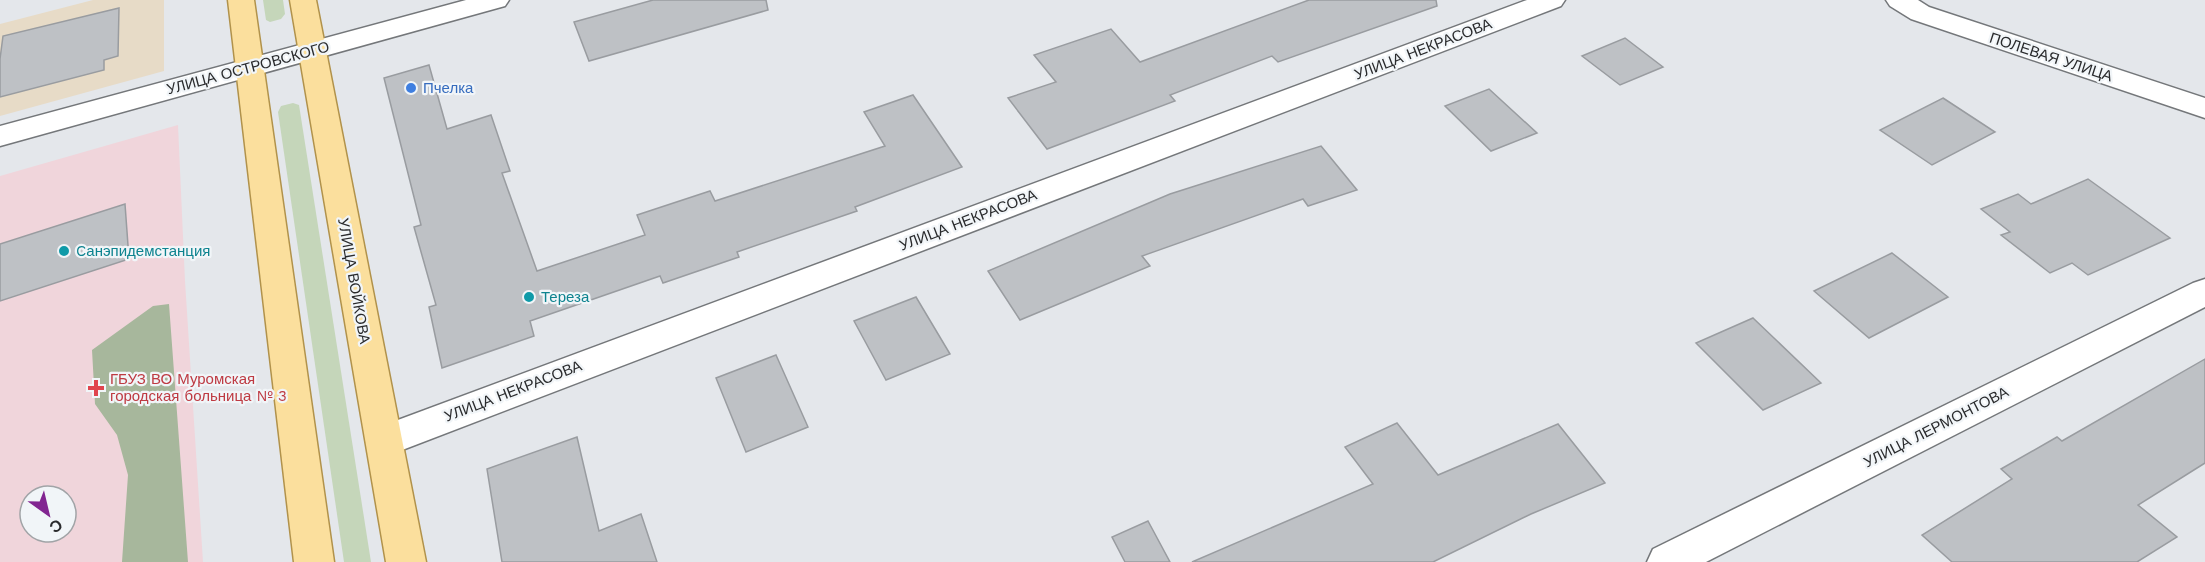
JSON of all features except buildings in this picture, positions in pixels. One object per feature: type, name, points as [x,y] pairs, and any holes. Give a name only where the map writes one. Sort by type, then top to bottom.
[{"type":"main road","points":[[241,0],[314,562]]},
{"type":"main road","name":"УЛИЦА ВОЙКОВА","points":[[303,0],[406,562]]},
{"type":"street","name":"УЛИЦА ОСТРОВСКОГО","points":[[0,136],[496,0]]},
{"type":"street","name":"УЛИЦА НЕКРАСОВА","points":[[384,441],[1552,0]]},
{"type":"street","name":"ПОЛЕВАЯ УЛИЦА","points":[[1899,0],[1920,13],[2205,108]]},
{"type":"street","name":"УЛИЦА ЛЕРМОНТОВА","points":[[1667,562],[2205,292]]},
{"type":"shaded area","points":[[93,0],[164,0],[164,71],[0,116],[0,24]]},
{"type":"shaded area","name":"ГБУЗ ВО Муромская городская больница № 3","points":[[178,125],[185,281],[203,562],[0,562],[0,176]]},
{"type":"green space","points":[[263,0],[283,0],[285,14],[281,19],[270,22],[266,20]]},
{"type":"green space","points":[[293,103],[299,105],[371,562],[344,562],[278,112],[281,106]]},
{"type":"green space","points":[[169,304],[188,562],[122,562],[128,475],[117,435],[95,404],[92,350],[153,306]]},
{"type":"place","name":"Пчелка","points":[[411,88]]},
{"type":"place","name":"Cанэпидемстанция","points":[[64,251]]},
{"type":"place","name":"Тереза","points":[[529,297]]},
{"type":"place","name":"ГБУЗ ВО Муромская городская больница № 3","points":[[96,388]]}]
